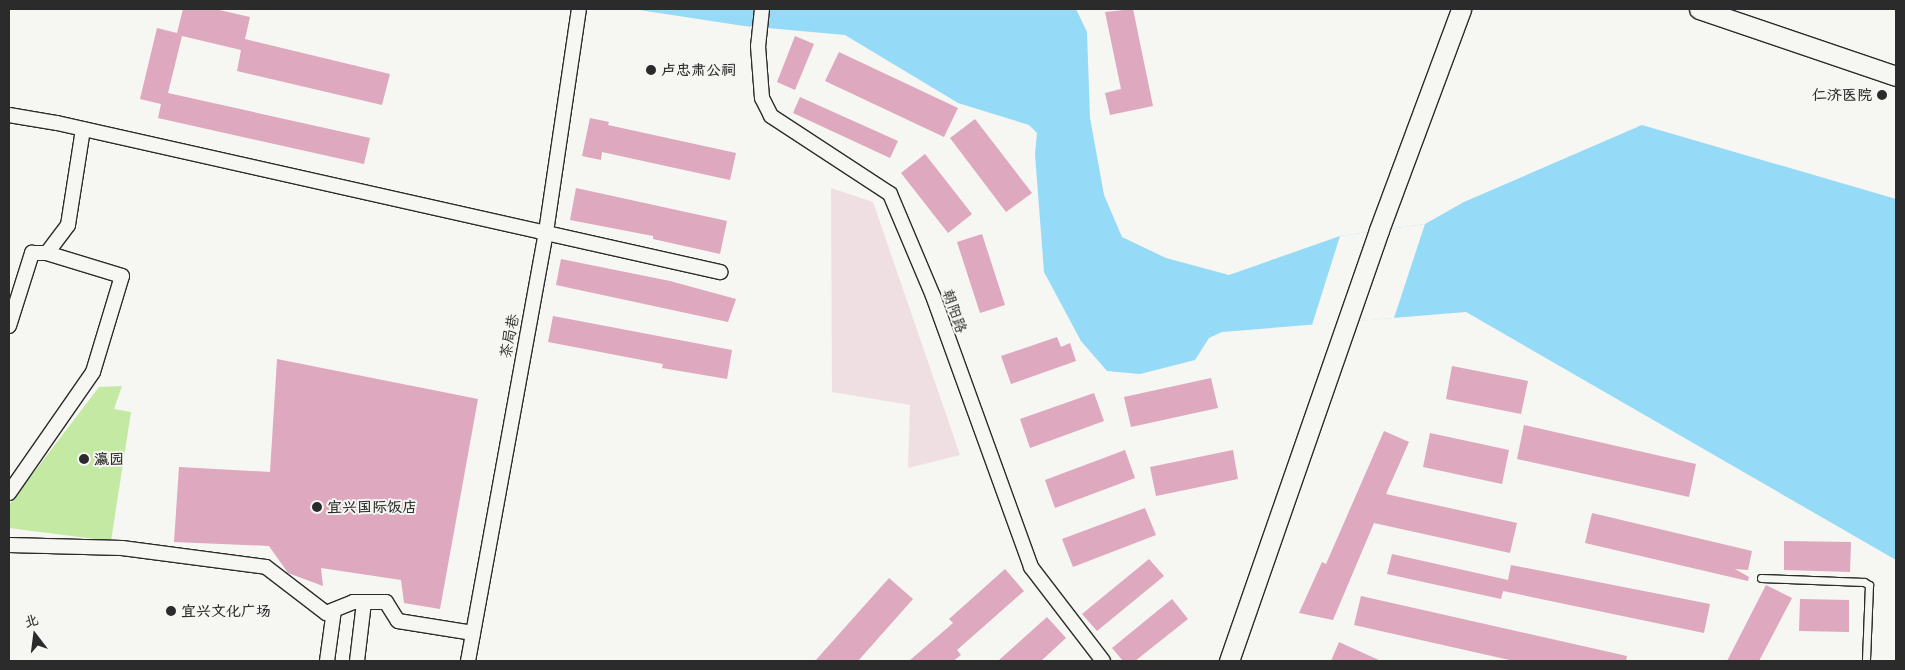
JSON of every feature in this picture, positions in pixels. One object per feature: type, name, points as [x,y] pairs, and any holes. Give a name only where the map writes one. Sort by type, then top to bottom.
[{"type":"main road","points":[[1229,661],[1350,322],[1379,230],[1461,9]]},
{"type":"main road","points":[[1699,9],[1896,76]]},
{"type":"street","name":"朝阳路","points":[[762,9],[759,34],[762,98],[771,116],[890,194],[936,306],[1031,567],[1103,661]]},
{"type":"street","name":"茶局巷","points":[[468,661],[546,232],[578,13]]},
{"type":"street","points":[[9,115],[83,129],[720,272]]},
{"type":"street","points":[[47,253],[68,225],[83,129]]},
{"type":"street","points":[[9,326],[32,253],[47,253],[122,276],[93,372],[9,494]]},
{"type":"street","points":[[9,545],[122,548],[266,566],[326,613],[353,602],[386,602],[398,621],[473,633]]},
{"type":"street","points":[[357,661],[364,602]]},
{"type":"street","points":[[327,661],[334,610]]},
{"type":"lane","points":[[1761,578],[1864,582],[1869,585],[1866,661]]},
{"type":"shaded area","points":[[831,188],[873,202],[960,455],[908,468],[910,405],[832,392]]},
{"type":"green space","name":"瀛园","points":[[122,386],[114,409],[131,412],[111,541],[9,528],[9,505],[99,387]]},
{"type":"water","points":[[633,9],[1076,9],[1087,32],[1090,118],[1104,195],[1122,237],[1166,258],[1229,275],[1340,236],[1425,224],[1464,202],[1642,125],[1896,199],[1896,560],[1466,312],[1222,332],[1209,338],[1195,360],[1140,374],[1107,371],[1081,341],[1044,272],[1035,154],[1037,133],[1029,125],[958,103],[845,35],[744,26]]},
{"type":"pier","points":[[1425,224],[1394,318],[1312,325],[1340,236]]},
{"type":"building","points":[[183,9],[215,9],[250,17],[245,39],[390,74],[382,105],[237,71],[241,50],[182,36],[168,93],[370,138],[364,164],[158,118],[161,104],[140,99],[157,28],[177,33]]},
{"type":"building","points":[[1133,9],[1153,106],[1110,115],[1105,93],[1121,89],[1105,12]]},
{"type":"building","points":[[795,36],[814,44],[795,90],[777,82]]},
{"type":"building","points":[[839,52],[958,108],[944,137],[825,81]]},
{"type":"building","points":[[800,97],[898,141],[890,158],[793,113]]},
{"type":"building","points":[[590,118],[609,122],[608,125],[736,153],[730,180],[602,152],[601,160],[582,156]]},
{"type":"building","points":[[975,119],[1032,193],[1006,212],[950,138]]},
{"type":"building","points":[[925,154],[972,214],[948,233],[901,173]]},
{"type":"building","points":[[576,188],[727,221],[720,254],[653,239],[653,236],[570,220]]},
{"type":"building","points":[[982,234],[1005,305],[980,313],[957,242]]},
{"type":"building","points":[[561,259],[670,281],[736,299],[728,322],[556,285]]},
{"type":"building","points":[[553,316],[732,350],[727,379],[662,368],[663,364],[548,342]]},
{"type":"building","points":[[1057,337],[1061,347],[1070,343],[1076,361],[1011,384],[1001,356]]},
{"type":"building","name":"宜兴国际饭店","points":[[277,359],[478,399],[440,609],[404,603],[401,580],[321,568],[323,586],[288,573],[269,546],[174,542],[179,467],[270,472]]},
{"type":"building","points":[[1452,366],[1528,381],[1521,414],[1446,399]]},
{"type":"building","points":[[1211,378],[1218,408],[1131,427],[1124,397]]},
{"type":"building","points":[[1094,393],[1104,421],[1030,448],[1020,419]]},
{"type":"building","points":[[1524,425],[1696,464],[1689,497],[1517,459]]},
{"type":"building","points":[[1384,431],[1409,442],[1386,494],[1517,523],[1510,553],[1374,523],[1333,620],[1299,613],[1322,562],[1326,564]]},
{"type":"building","points":[[1430,433],[1509,450],[1502,484],[1423,467]]},
{"type":"building","points":[[1125,450],[1135,478],[1055,508],[1045,480]]},
{"type":"building","points":[[1233,450],[1238,479],[1156,496],[1150,467]]},
{"type":"building","points":[[1145,508],[1156,535],[1073,567],[1062,539]]},
{"type":"building","points":[[1592,513],[1752,551],[1748,570],[1735,569],[1749,577],[1748,581],[1585,543]]},
{"type":"building","points":[[1784,541],[1851,542],[1850,572],[1784,570]]},
{"type":"building","points":[[1392,554],[1508,580],[1511,565],[1710,604],[1704,633],[1503,591],[1501,599],[1387,574]]},
{"type":"building","points":[[1149,559],[1164,576],[1097,631],[1082,614]]},
{"type":"building","points":[[1005,569],[1024,591],[957,650],[961,655],[953,661],[909,661],[953,623],[949,619]]},
{"type":"building","points":[[889,578],[913,599],[858,661],[815,661]]},
{"type":"building","points":[[1766,585],[1792,598],[1759,661],[1727,661]]},
{"type":"building","points":[[1361,596],[1627,656],[1626,661],[1514,661],[1354,625]]},
{"type":"building","points":[[1172,599],[1188,619],[1135,661],[1123,661],[1112,648]]},
{"type":"building","points":[[1800,599],[1849,600],[1849,632],[1799,631]]},
{"type":"building","points":[[1047,617],[1066,638],[1041,661],[998,661]]},
{"type":"building","points":[[1339,642],[1381,661],[1331,661]]},
{"type":"place","name":"卢忠肃公祠","points":[[651,70]]},
{"type":"place","name":"仁济医院","points":[[1882,95]]},
{"type":"place","name":"瀛园","points":[[84,459]]},
{"type":"place","name":"宜兴国际饭店","points":[[317,507]]},
{"type":"place","name":"宜兴文化广场","points":[[171,611]]}]
